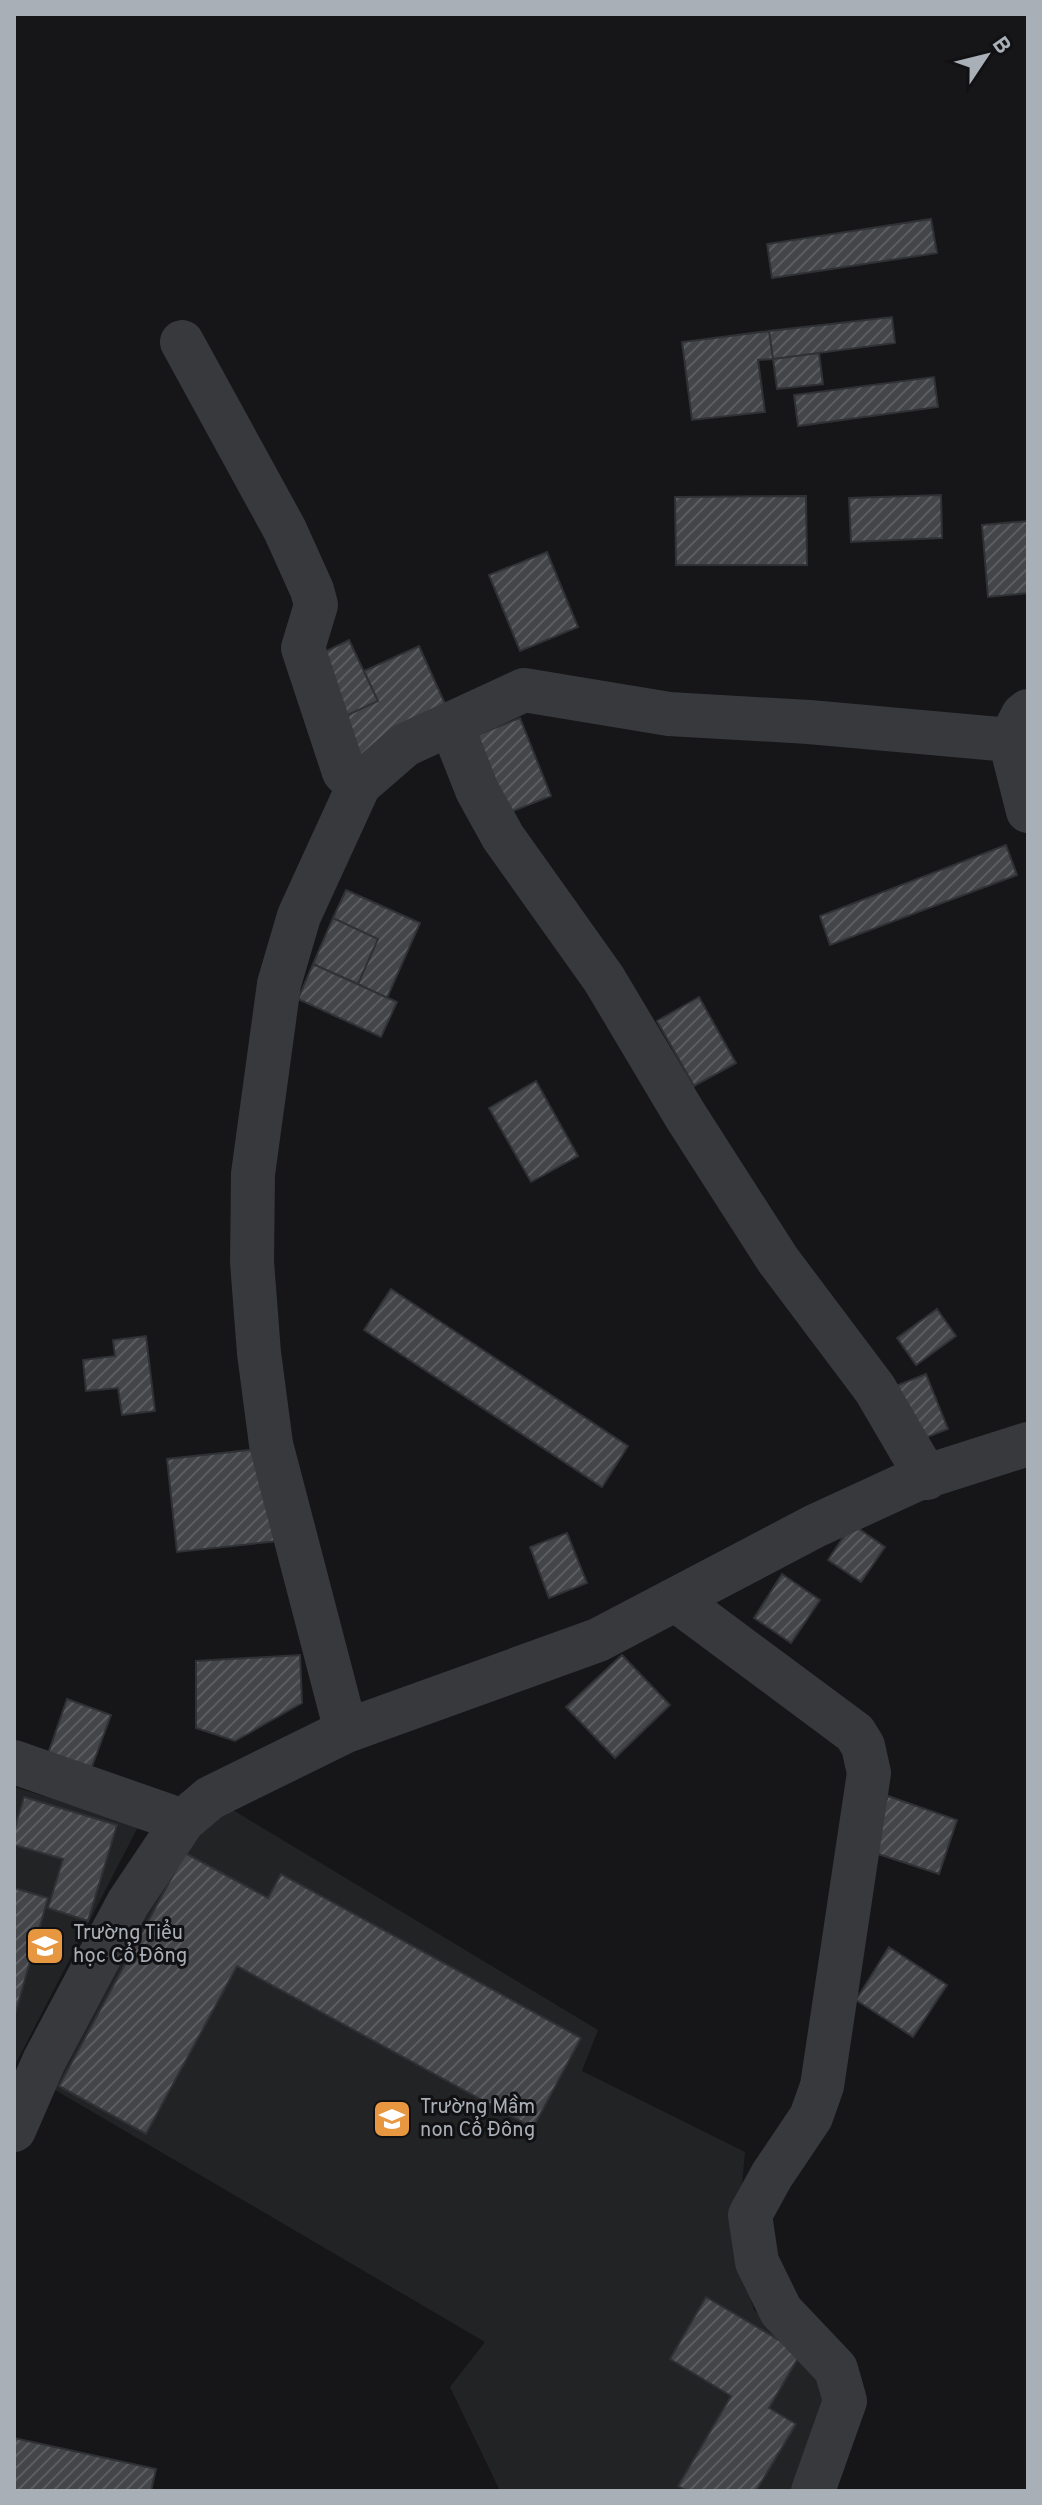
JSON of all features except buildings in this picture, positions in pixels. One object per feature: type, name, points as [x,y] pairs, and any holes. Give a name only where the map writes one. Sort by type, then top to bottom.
[{"type":"street","points":[[182,342],[279,518],[312,590],[316,605],[303,648],[344,772],[359,785]]},
{"type":"street","points":[[346,1731],[271,1444],[259,1353],[252,1262],[253,1174],[279,984],[299,916],[359,785],[405,745],[524,690],[669,714],[809,722],[1019,725],[1028,811]]},
{"type":"street","points":[[451,724],[477,790],[503,837],[604,979],[685,1115],[778,1260],[875,1389],[927,1478]]},
{"type":"street","points":[[14,2130],[44,2061],[128,1903],[183,1821],[210,1798],[346,1731],[598,1640],[815,1526],[915,1480],[1028,1444]]},
{"type":"street","points":[[676,1600],[855,1733],[863,1746],[869,1773],[822,2086],[811,2117],[772,2175],[750,2215],[757,2262],[781,2311],[836,2369],[845,2401],[813,2491]]},
{"type":"street","points":[[14,1762],[183,1821]]},
{"type":"shaded area","name":"Trường Tiểu học Cổ Đông","points":[[14,1787],[139,1825],[14,2067]]},
{"type":"shaded area","name":"Trường Mầm non Cổ Đông","points":[[228,1807],[598,2030],[582,2071],[745,2152],[736,2253],[754,2310],[829,2381],[794,2491],[500,2491],[450,2387],[485,2342],[50,2087],[88,2007],[189,1843]]},
{"type":"place","name":"Trường Tiểu học Cổ Đông","points":[[45,1946]]},
{"type":"place","name":"Trường Mầm non Cổ Đông","points":[[392,2119]]}]
